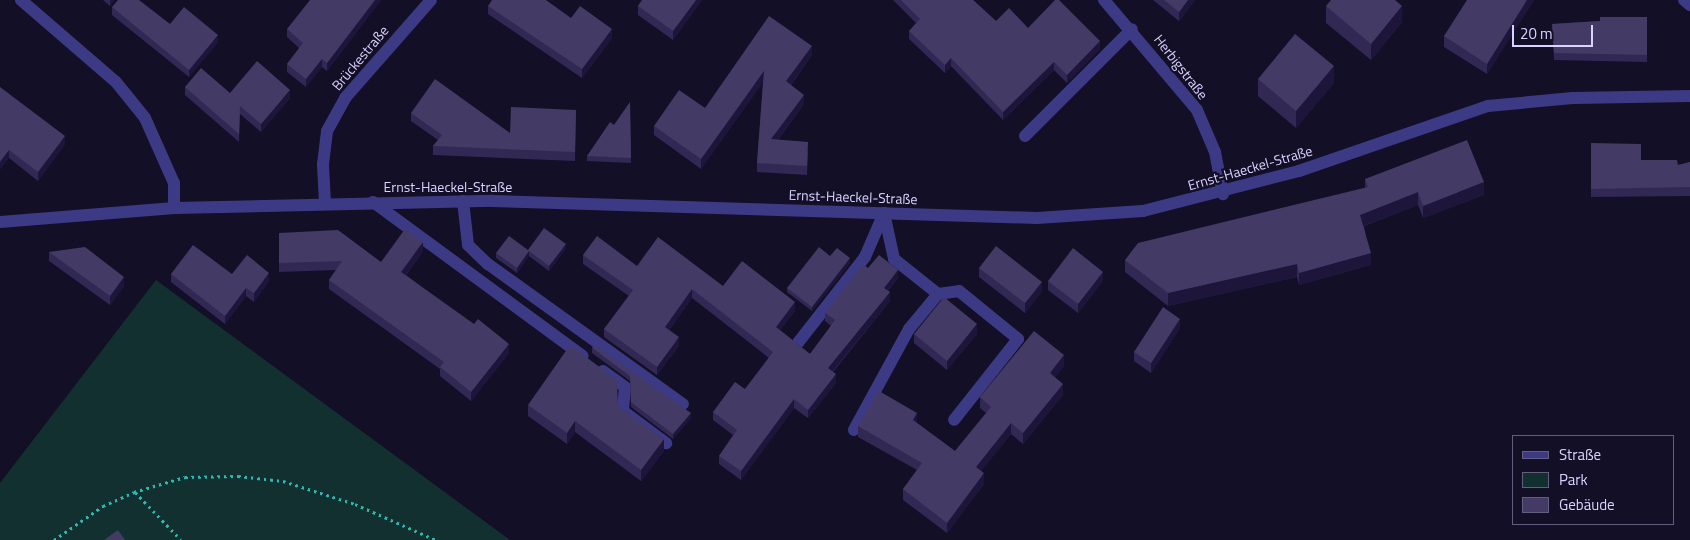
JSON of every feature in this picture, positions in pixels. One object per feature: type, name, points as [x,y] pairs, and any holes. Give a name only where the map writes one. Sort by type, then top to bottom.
[{"type":"street","points":[[21,0],[116,82],[145,118],[174,183],[174,208]]},
{"type":"street","name":"Brückestraße","points":[[325,203],[323,164],[328,131],[344,98],[430,0]]},
{"type":"street","name":"Herbigstraße","points":[[1104,0],[1132,29],[1197,110],[1215,152],[1223,194]]},
{"type":"street","points":[[1684,0],[1690,5]]},
{"type":"street","points":[[1025,136],[1132,29]]},
{"type":"street","name":"Ernst-Haeckel-Straße","points":[[0,222],[174,208],[373,202],[463,202],[1037,218],[1143,211],[1223,194],[1488,106],[1573,98],[1690,96]]},
{"type":"street","points":[[373,202],[625,387],[623,411],[666,443]]},
{"type":"street","points":[[463,202],[468,245],[488,264],[682,404]]},
{"type":"street","points":[[884,213],[894,259],[938,294]]},
{"type":"street","points":[[797,344],[865,257],[884,213]]},
{"type":"street","points":[[854,430],[909,329],[938,294],[959,291],[1018,339],[954,420]]},
{"type":"path","points":[[54,540],[104,506],[134,492],[185,477],[238,476],[283,481],[355,504],[436,540]]},
{"type":"path","points":[[134,492],[181,540]]},
{"type":"green space","points":[[156,280],[510,540],[0,540],[0,483]]},
{"type":"building","points":[[118,0],[139,0],[170,24],[184,7],[218,35],[189,70],[112,7]]},
{"type":"building","points":[[310,0],[375,0],[327,63],[322,59],[306,79],[287,64],[303,43],[287,29]]},
{"type":"building","points":[[492,0],[546,0],[571,18],[580,6],[612,29],[582,69],[488,6]]},
{"type":"building","points":[[642,0],[696,0],[673,31],[638,6]]},
{"type":"building","points":[[901,0],[973,0],[996,21],[1009,8],[1028,28],[1055,0],[1059,0],[1100,41],[1067,75],[1054,62],[1003,112],[951,58],[945,65],[909,31],[920,19]]},
{"type":"building","points":[[1164,0],[1188,0],[1179,12]]},
{"type":"building","points":[[1331,0],[1395,0],[1402,6],[1371,44],[1326,6]]},
{"type":"building","points":[[1467,0],[1527,0],[1487,64],[1444,36]]},
{"type":"building","points":[[769,16],[812,46],[786,81],[804,95],[771,139],[808,142],[807,166],[757,163],[764,71],[701,159],[654,126],[679,90],[705,108]]},
{"type":"building","points":[[1600,17],[1647,17],[1647,55],[1554,53],[1552,24],[1600,21]]},
{"type":"building","points":[[1295,34],[1334,66],[1296,111],[1258,79]]},
{"type":"building","points":[[257,61],[290,90],[261,124],[240,106],[239,134],[185,87],[201,68],[230,93]]},
{"type":"building","points":[[435,79],[510,133],[511,107],[576,110],[575,152],[433,146],[442,135],[411,113]]},
{"type":"building","points":[[0,87],[65,136],[38,172],[9,150],[0,162]]},
{"type":"building","points":[[630,102],[631,158],[587,156],[610,122],[614,125]]},
{"type":"building","points":[[1467,140],[1484,182],[1423,206],[1418,192],[1360,215],[1371,253],[1299,273],[1297,264],[1168,293],[1125,260],[1138,243],[1368,187],[1365,179]]},
{"type":"building","points":[[1591,143],[1641,144],[1641,160],[1677,160],[1678,165],[1690,162],[1690,187],[1591,189]]},
{"type":"building","points":[[544,228],[566,244],[549,266],[529,251],[517,268],[496,253],[509,236],[528,250]]},
{"type":"building","points":[[405,229],[423,242],[401,272],[474,324],[478,319],[509,344],[471,392],[440,367],[444,362],[329,280],[342,261],[279,263],[279,233],[338,230],[381,262]]},
{"type":"building","points":[[597,236],[637,266],[658,237],[723,286],[742,261],[795,302],[776,327],[810,354],[835,320],[825,313],[863,264],[868,268],[879,255],[898,270],[884,288],[890,292],[828,368],[836,374],[808,410],[794,399],[741,471],[719,456],[737,430],[713,412],[735,382],[745,389],[773,352],[692,289],[665,327],[679,337],[657,367],[604,329],[633,290],[583,255]]},
{"type":"building","points":[[193,245],[232,274],[247,255],[269,273],[254,293],[246,288],[225,316],[171,274]]},
{"type":"building","points":[[996,246],[1042,282],[1025,303],[979,268]]},
{"type":"building","points":[[85,247],[124,277],[110,296],[49,252]]},
{"type":"building","points":[[819,247],[830,256],[837,248],[850,258],[812,307],[787,288]]},
{"type":"building","points":[[1073,248],[1103,272],[1078,304],[1048,281]]},
{"type":"building","points":[[944,297],[977,324],[947,361],[914,334]]},
{"type":"building","points":[[1163,307],[1180,319],[1151,363],[1134,352]]},
{"type":"building","points":[[1034,331],[1064,355],[1050,373],[1063,384],[1023,433],[1011,423],[976,467],[984,473],[947,523],[903,489],[922,463],[858,426],[879,391],[917,413],[913,420],[955,451],[991,407],[980,397]]},
{"type":"building","points":[[570,345],[617,380],[618,406],[664,439],[641,470],[575,421],[567,433],[528,405]]},
{"type":"building","points":[[594,345],[691,413],[673,434],[631,402],[630,376],[592,348]]},
{"type":"building","points":[[118,530],[125,540],[104,540]]}]
